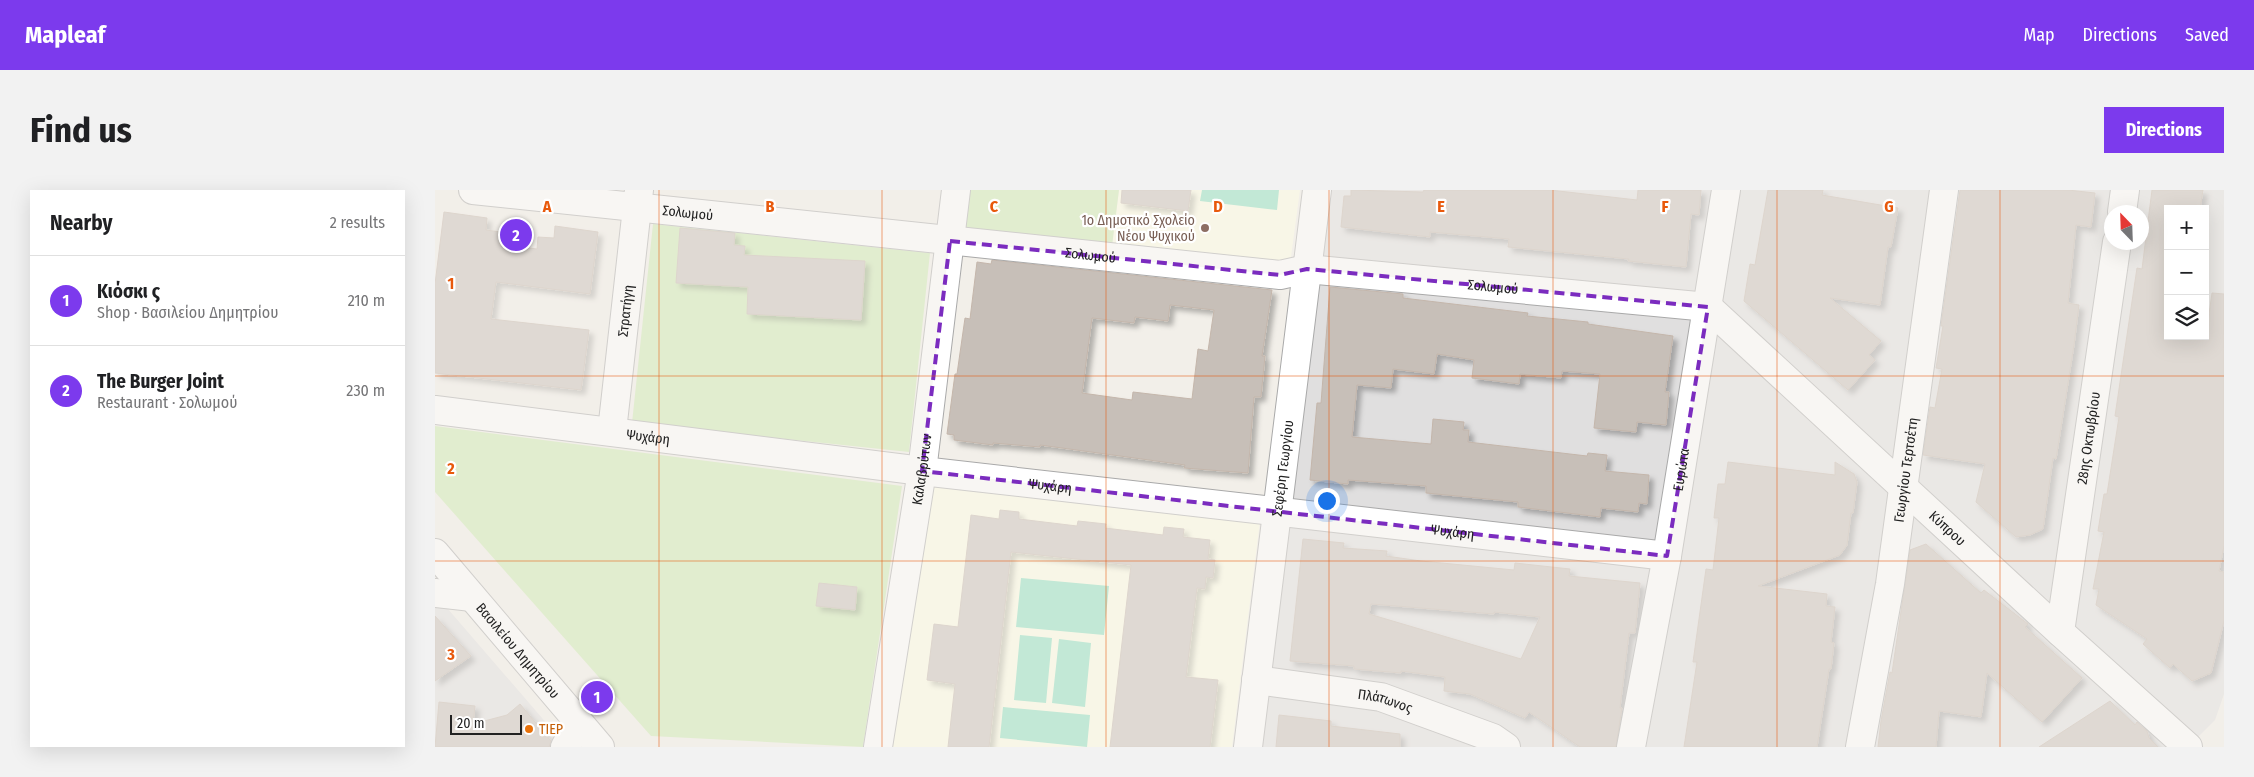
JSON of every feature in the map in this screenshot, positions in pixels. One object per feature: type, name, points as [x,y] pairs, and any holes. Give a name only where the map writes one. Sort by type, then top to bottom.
[{"type":"street","name":"Σολωμού","points":[[473,190],[638,199],[950,241],[1279,275],[1307,269],[1709,307]]},
{"type":"street","name":"Καλαβρύτων","points":[[878,747],[922,470],[956,190]]},
{"type":"street","name":"Σεφέρη Γεωργίου","points":[[1249,747],[1276,512],[1317,190]]},
{"type":"street","name":"Ευρώτα","points":[[1631,747],[1667,556],[1709,307],[1726,190]]},
{"type":"street","name":"Γεωργίου Τερτσέτη","points":[[1860,747],[1890,584],[1944,190]]},
{"type":"street","points":[[2122,205],[2125,190]]},
{"type":"street","name":"Στρατήγη","points":[[612,431],[638,199]]},
{"type":"street","name":"28ης Οκτωβρίου","points":[[2060,632],[2116,250]]},
{"type":"street","name":"Κύπρου","points":[[1709,307],[2060,632],[2188,747]]},
{"type":"street","name":"Ψυχάρη","points":[[435,410],[1276,512],[1667,556]]},
{"type":"street","name":"Βασιλείου Δημητρίου","points":[[435,553],[472,597],[583,741]]},
{"type":"street","points":[[435,593],[472,597]]},
{"type":"street","name":"Πλάτωνος","points":[[1256,680],[1381,697],[1493,738],[1506,747]]},
{"type":"highlighted area","points":[[950,241],[1280,275],[1307,269],[1708,307],[1667,556],[922,471]]},
{"type":"shaded area","name":"1ο Δημοτικό Σχολείο Νέου Ψυχικού","points":[[1119,190],[1300,190],[1290,264],[1112,246]]},
{"type":"shaded area","points":[[1326,190],[2224,190],[2224,694],[2215,720],[2188,747],[1261,747]]},
{"type":"shaded area","points":[[929,485],[1260,521],[1232,747],[889,747]]},
{"type":"shaded area","points":[[435,594],[567,747],[435,747]]},
{"type":"green space","points":[[962,190],[1119,190],[1112,246],[958,227]]},
{"type":"green space","points":[[1202,190],[1279,190],[1277,210],[1200,201]]},
{"type":"green space","points":[[653,224],[930,253],[909,452],[632,423]]},
{"type":"green space","points":[[435,426],[902,486],[863,747],[651,736],[435,492]]},
{"type":"green space","points":[[1021,578],[1109,586],[1104,635],[1016,627]]},
{"type":"green space","points":[[1020,635],[1052,638],[1046,703],[1014,700]]},
{"type":"green space","points":[[1059,639],[1091,643],[1085,707],[1052,703]]},
{"type":"green space","points":[[1003,707],[1090,715],[1087,747],[1000,738]]},
{"type":"building","points":[[1122,190],[1191,190],[1188,211],[1121,203]]},
{"type":"building","points":[[1351,190],[1423,192],[1424,190],[1550,190],[1637,200],[1638,190],[1701,190],[1699,215],[1691,214],[1686,267],[1628,261],[1629,259],[1508,247],[1509,239],[1430,232],[1430,237],[1341,227],[1344,196],[1351,196]]},
{"type":"building","points":[[1768,190],[1823,190],[1822,195],[1898,208],[1891,247],[1888,247],[1880,305],[1830,298],[1881,341],[1869,355],[1875,360],[1848,390],[1744,301],[1750,264],[1755,265]]},
{"type":"building","points":[[1960,190],[2068,190],[2095,193],[2091,227],[2076,225],[2068,303],[2079,305],[2074,345],[2056,459],[2053,458],[2043,529],[2030,535],[2016,537],[1976,502],[1985,464],[1923,455],[1930,407],[1935,408],[1942,369],[1936,368]]},
{"type":"building","points":[[2152,190],[2203,190],[2201,205],[2164,205],[2164,340],[2209,340],[2209,314],[2212,293],[2224,294],[2224,546],[2219,571],[2224,572],[2224,621],[2211,673],[2192,681],[2173,664],[2170,668],[2143,644],[2147,639],[2096,605],[2099,589],[2093,589],[2104,532],[2098,531],[2104,494],[2107,494],[2119,417],[2115,416],[2137,268],[2142,269],[2144,250],[2149,250],[2149,214]]},
{"type":"building","points":[[444,212],[487,218],[486,230],[501,232],[500,244],[537,249],[538,237],[554,238],[555,226],[598,232],[590,294],[496,282],[491,319],[589,330],[581,390],[435,373],[435,284]]},
{"type":"building","points":[[680,228],[735,233],[734,245],[745,246],[744,255],[865,261],[861,320],[747,314],[748,287],[676,283]]},
{"type":"building","points":[[992,260],[1272,290],[1262,356],[1265,356],[1261,397],[1254,397],[1248,473],[1184,468],[1185,465],[1040,445],[1040,447],[993,443],[993,445],[954,440],[954,435],[947,434],[965,318],[970,319],[977,262],[991,264]],"holes":[[[1170,305],[1214,310],[1208,351],[1198,349],[1192,399],[1133,392],[1132,400],[1082,393],[1092,318],[1134,323],[1135,317],[1168,321]]]},
{"type":"building","points":[[1330,287],[1403,294],[1403,298],[1528,313],[1527,316],[1588,322],[1588,324],[1673,336],[1665,392],[1669,392],[1666,425],[1637,422],[1636,432],[1594,428],[1600,374],[1562,371],[1561,378],[1520,374],[1519,384],[1472,378],[1474,360],[1437,354],[1434,374],[1393,369],[1391,388],[1357,385],[1352,437],[1431,444],[1433,419],[1464,422],[1463,430],[1469,430],[1468,442],[1587,456],[1588,453],[1607,455],[1605,471],[1649,475],[1647,504],[1639,503],[1638,512],[1601,508],[1600,517],[1518,507],[1518,502],[1426,493],[1426,486],[1348,480],[1348,484],[1310,480],[1317,403],[1321,403]]},
{"type":"building","points":[[1728,462],[1835,475],[1835,462],[1854,474],[1857,482],[1847,545],[1840,555],[1758,586],[1827,594],[1826,606],[1835,607],[1831,642],[1834,643],[1831,669],[1829,669],[1817,747],[1684,747],[1697,662],[1693,662],[1706,569],[1713,570],[1719,518],[1714,518],[1718,484],[1725,484]]},
{"type":"building","points":[[1000,510],[1019,512],[1019,519],[1077,526],[1078,521],[1106,524],[1105,528],[1163,535],[1164,527],[1184,529],[1183,537],[1210,540],[1208,559],[1215,560],[1213,578],[1206,577],[1205,589],[1197,588],[1186,677],[1218,680],[1210,747],[1110,747],[1131,565],[1011,552],[989,747],[948,747],[955,684],[927,680],[934,624],[958,627],[971,515],[999,519]]},
{"type":"building","points":[[1303,539],[1344,543],[1343,548],[1387,551],[1386,556],[1421,561],[1514,570],[1515,563],[1570,569],[1569,576],[1640,583],[1635,633],[1629,633],[1620,708],[1622,708],[1616,747],[1580,747],[1529,712],[1525,718],[1470,694],[1444,691],[1445,677],[1401,671],[1401,673],[1354,669],[1354,666],[1290,661]],"holes":[[[1371,604],[1494,614],[1494,612],[1540,617],[1521,659],[1369,614]]]},
{"type":"building","points":[[1926,544],[1981,593],[1984,590],[2028,624],[2025,627],[2082,678],[2042,722],[1987,673],[1981,717],[1939,711],[1936,747],[1878,747],[1890,672],[1892,673],[1910,550]]},
{"type":"building","points":[[819,583],[857,587],[855,610],[816,606]]},
{"type":"building","points":[[435,616],[471,656],[435,681]]},
{"type":"building","points":[[2110,701],[2135,725],[2137,722],[2147,731],[2149,738],[2158,747],[2039,747]]},
{"type":"building","points":[[439,702],[475,706],[473,724],[507,715],[520,704],[551,741],[549,747],[435,747]]},
{"type":"building","points":[[1279,715],[1331,721],[1331,726],[1400,734],[1400,747],[1276,747]]},
{"type":"place","name":"1ο Δημοτικό Σχολείο Νέου Ψυχικού","points":[[1205,228]]},
{"type":"place","name":"The Burger Joint","points":[[516,235]]},
{"type":"place","name":"Κιόσκι ς","points":[[597,697]]},
{"type":"place","name":"ΤΙΕΡ","points":[[529,729]]}]
